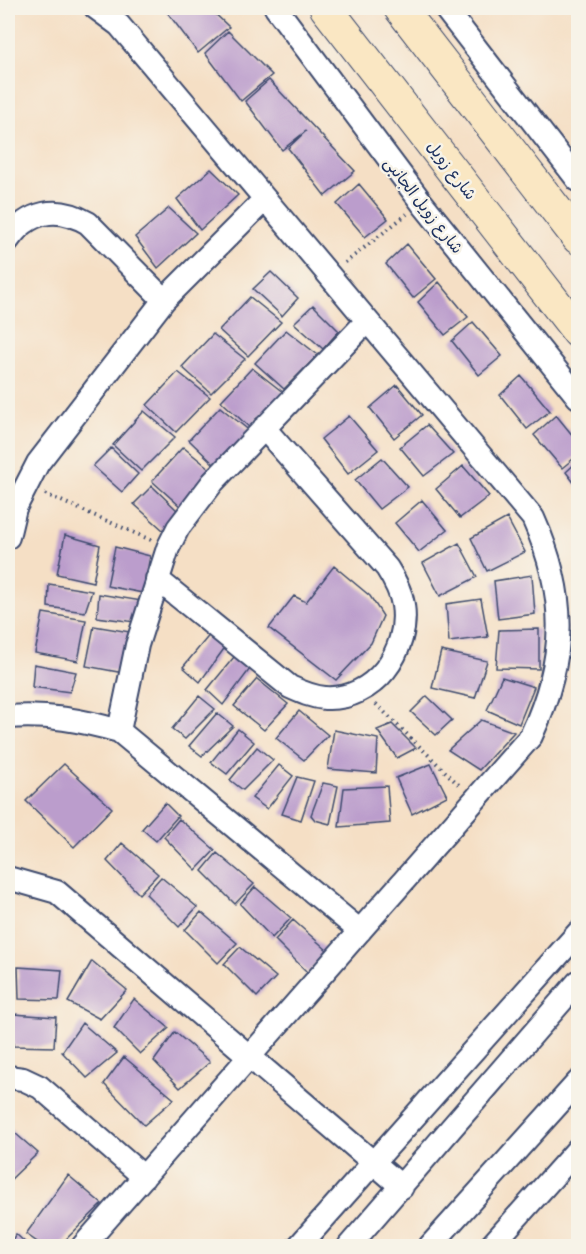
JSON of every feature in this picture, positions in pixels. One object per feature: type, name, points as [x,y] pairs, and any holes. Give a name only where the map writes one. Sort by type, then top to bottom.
[{"type":"main road","name":"شارع زويل","points":[[326,8],[579,332]]},
{"type":"main road","points":[[400,8],[579,238]]},
{"type":"street","points":[[84,1246],[531,736],[554,675],[559,644],[559,611],[555,579],[546,548],[533,518],[328,277],[119,25],[96,8]]},
{"type":"street","name":"شارع زويل الجانبى","points":[[276,8],[422,203],[579,397]]},
{"type":"street","points":[[445,8],[579,180]]},
{"type":"street","points":[[8,537],[15,508],[38,463],[164,300],[265,199]]},
{"type":"street","points":[[8,240],[25,220],[40,213],[57,211],[73,214],[88,223],[164,300]]},
{"type":"street","points":[[119,731],[137,645],[157,579],[178,528],[213,482],[367,321]]},
{"type":"street","points":[[157,579],[290,687],[307,695],[325,698],[344,696],[362,689],[378,678],[391,663],[400,644],[404,614],[397,585],[387,567],[264,428]]},
{"type":"street","points":[[8,717],[38,715],[80,719],[119,731],[360,931]]},
{"type":"street","points":[[8,878],[57,892],[402,1187]]},
{"type":"street","points":[[299,1246],[579,933]]},
{"type":"street","points":[[349,1246],[579,982]]},
{"type":"street","points":[[8,1077],[23,1079],[40,1087],[144,1177]]},
{"type":"street","points":[[430,1246],[579,1082]]},
{"type":"street","points":[[491,1246],[579,1149]]},
{"type":"path","points":[[328,277],[422,203]]},
{"type":"path","points":[[26,486],[168,548]]},
{"type":"path","points":[[362,689],[475,800]]},
{"type":"building","points":[[164,8],[209,8],[229,27],[198,53]]},
{"type":"building","points":[[228,31],[272,75],[241,101],[205,53]]},
{"type":"building","points":[[269,80],[355,171],[325,196],[288,148],[306,131],[282,150],[245,101]]},
{"type":"building","points":[[211,169],[238,195],[200,230],[177,199]]},
{"type":"building","points":[[359,184],[388,219],[365,237],[337,204]]},
{"type":"building","points":[[169,208],[196,233],[158,268],[135,237]]},
{"type":"building","points":[[407,244],[436,279],[413,298],[386,264]]},
{"type":"building","points":[[271,272],[298,298],[282,316],[253,289]]},
{"type":"building","points":[[439,282],[468,317],[445,335],[418,302]]},
{"type":"building","points":[[250,297],[281,322],[248,356],[219,330]]},
{"type":"building","points":[[313,305],[339,331],[323,349],[294,323]]},
{"type":"building","points":[[473,322],[502,356],[479,375],[452,341]]},
{"type":"building","points":[[286,330],[318,355],[284,389],[255,363]]},
{"type":"building","points":[[213,334],[245,359],[211,393],[182,367]]},
{"type":"building","points":[[252,368],[284,393],[250,428],[221,401]]},
{"type":"building","points":[[178,372],[210,397],[176,432],[147,405]]},
{"type":"building","points":[[521,376],[550,411],[527,429],[500,395]]},
{"type":"building","points":[[397,385],[422,415],[394,438],[370,408]]},
{"type":"building","points":[[220,407],[251,432],[217,467],[189,440]]},
{"type":"building","points":[[144,411],[175,437],[141,471],[113,445]]},
{"type":"building","points":[[556,415],[578,442],[578,455],[562,468],[534,435]]},
{"type":"building","points":[[349,416],[378,450],[348,474],[321,439]]},
{"type":"building","points":[[427,425],[453,454],[424,476],[400,447]]},
{"type":"building","points":[[183,447],[215,473],[181,507],[152,481]]},
{"type":"building","points":[[111,448],[138,474],[122,492],[93,466]]},
{"type":"building","points":[[382,458],[408,487],[379,509],[355,480]]},
{"type":"building","points":[[578,461],[578,488],[566,472]]},
{"type":"building","points":[[463,466],[489,496],[460,518],[436,489]]},
{"type":"building","points":[[152,486],[179,512],[163,530],[134,504]]},
{"type":"building","points":[[422,500],[447,530],[419,552],[395,523]]},
{"type":"building","points":[[507,518],[525,552],[487,571],[471,538]]},
{"type":"building","points":[[65,535],[100,545],[93,582],[57,574]]},
{"type":"building","points":[[459,543],[477,577],[440,596],[423,563]]},
{"type":"building","points":[[115,547],[150,556],[143,593],[107,586]]},
{"type":"building","points":[[334,566],[370,596],[383,616],[371,643],[336,680],[269,628],[294,596],[306,602]]},
{"type":"building","points":[[532,575],[535,614],[498,619],[494,581]]},
{"type":"building","points":[[49,584],[92,591],[85,612],[48,607]]},
{"type":"building","points":[[99,594],[142,601],[135,622],[97,617]]},
{"type":"building","points":[[481,599],[488,637],[449,642],[446,604]]},
{"type":"building","points":[[43,613],[86,620],[78,661],[35,653]]},
{"type":"building","points":[[94,626],[136,633],[129,674],[86,666]]},
{"type":"building","points":[[539,629],[539,669],[496,668],[499,630]]},
{"type":"building","points":[[211,633],[226,646],[200,682],[183,667]]},
{"type":"building","points":[[441,651],[487,661],[475,698],[432,688]]},
{"type":"building","points":[[234,657],[250,669],[223,705],[207,690]]},
{"type":"building","points":[[34,664],[76,672],[70,692],[32,687]]},
{"type":"building","points":[[502,677],[534,687],[519,724],[487,710]]},
{"type":"building","points":[[257,679],[288,704],[264,730],[234,706]]},
{"type":"building","points":[[199,696],[215,709],[185,739],[172,729]]},
{"type":"building","points":[[427,696],[452,720],[436,735],[411,712]]},
{"type":"building","points":[[299,711],[328,735],[304,760],[276,738]]},
{"type":"building","points":[[217,713],[233,726],[202,756],[189,746]]},
{"type":"building","points":[[481,720],[514,732],[479,770],[448,750]]},
{"type":"building","points":[[392,724],[416,748],[397,758],[377,730]]},
{"type":"building","points":[[238,729],[254,742],[227,774],[211,762]]},
{"type":"building","points":[[334,730],[378,739],[376,773],[328,769]]},
{"type":"building","points":[[257,747],[273,760],[243,790],[230,780]]},
{"type":"building","points":[[64,764],[112,808],[74,847],[26,801]]},
{"type":"building","points":[[431,764],[447,796],[412,814],[396,778]]},
{"type":"building","points":[[279,765],[293,776],[267,809],[252,798]]},
{"type":"building","points":[[297,777],[314,781],[301,820],[282,814]]},
{"type":"building","points":[[323,783],[338,786],[330,824],[315,820],[311,815]]},
{"type":"building","points":[[387,786],[390,823],[339,827],[344,788]]},
{"type":"building","points":[[165,803],[178,816],[156,841],[142,829]]},
{"type":"building","points":[[179,819],[215,850],[196,870],[164,837]]},
{"type":"building","points":[[122,843],[158,874],[139,894],[107,861]]},
{"type":"building","points":[[217,853],[254,884],[235,904],[202,871]]},
{"type":"building","points":[[161,877],[197,907],[179,927],[146,894]]},
{"type":"building","points":[[255,887],[291,918],[272,938],[240,904]]},
{"type":"building","points":[[201,912],[237,943],[218,963],[185,930]]},
{"type":"building","points":[[293,920],[327,950],[308,973],[275,940]]},
{"type":"building","points":[[240,947],[276,977],[257,997],[224,964]]},
{"type":"building","points":[[92,961],[127,990],[100,1019],[68,1002]]},
{"type":"building","points":[[18,967],[62,970],[59,1000],[19,999]]},
{"type":"building","points":[[134,999],[169,1028],[140,1054],[114,1028]]},
{"type":"building","points":[[13,1014],[56,1017],[54,1047],[13,1046]]},
{"type":"building","points":[[82,1023],[117,1053],[87,1078],[62,1052]]},
{"type":"building","points":[[175,1032],[210,1062],[180,1088],[154,1061]]},
{"type":"building","points":[[124,1057],[174,1099],[144,1125],[104,1084]]},
{"type":"building","points":[[8,1127],[38,1153],[8,1182]]},
{"type":"building","points":[[68,1175],[102,1204],[59,1246],[43,1246],[26,1234]]},
{"type":"building","points":[[16,1234],[29,1246],[8,1246]]}]
